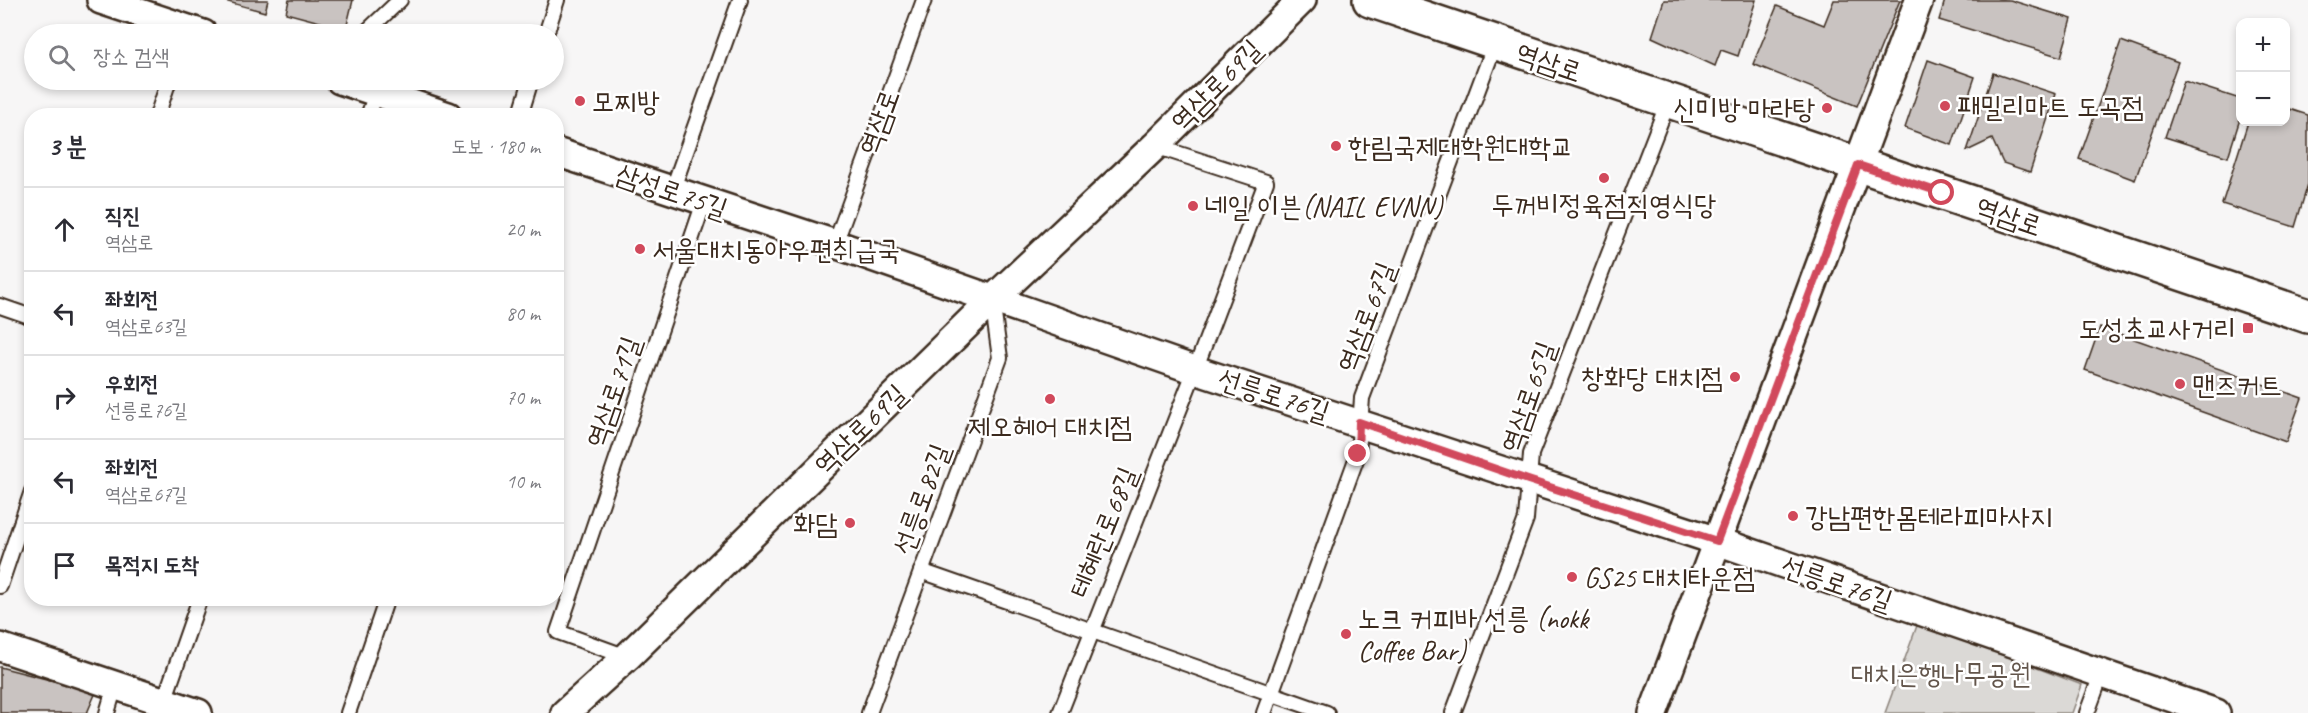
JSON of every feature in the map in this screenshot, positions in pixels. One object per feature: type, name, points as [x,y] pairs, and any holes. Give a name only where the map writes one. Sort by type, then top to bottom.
[{"type":"main road","name":"역삼로","points":[[1370,0],[2308,316]]},
{"type":"street","points":[[101,0],[166,24]]},
{"type":"street","name":"역삼로69길","points":[[565,713],[627,657],[992,300],[1155,146],[1302,0]]},
{"type":"street","points":[[1653,713],[1919,0]]},
{"type":"street","points":[[354,90],[373,103],[402,108]]},
{"type":"street","name":"삼성로75길","points":[[564,155],[835,244],[992,300]]},
{"type":"street","name":"선릉로76길","points":[[992,300],[1195,370],[1717,541],[2216,713]]},
{"type":"street","points":[[0,647],[198,713]]},
{"type":"lane","points":[[375,24],[400,0]]},
{"type":"lane","points":[[549,24],[557,0]]},
{"type":"lane","points":[[672,191],[740,0]]},
{"type":"lane","name":"역삼로","points":[[835,244],[924,0]]},
{"type":"lane","name":"역삼로67길","points":[[1264,713],[1358,454],[1362,398],[1495,44]]},
{"type":"lane","points":[[160,108],[166,90]]},
{"type":"lane","points":[[522,108],[528,90]]},
{"type":"lane","name":"역삼로65길","points":[[1453,713],[1526,519],[1531,454],[1668,102]]},
{"type":"lane","name":"역삼로69길","points":[[1155,146],[1266,182],[1195,370]]},
{"type":"lane","name":"역삼로71길","points":[[627,657],[558,632],[704,202]]},
{"type":"lane","name":"선릉로82길","points":[[869,713],[1000,358],[992,300]]},
{"type":"lane","points":[[0,306],[24,314]]},
{"type":"lane","name":"테헤란로68길","points":[[1060,713],[1195,370]]},
{"type":"lane","points":[[0,586],[24,515]]},
{"type":"lane","points":[[921,571],[1327,713]]},
{"type":"lane","points":[[164,701],[197,606]]},
{"type":"lane","points":[[348,713],[384,606]]},
{"type":"lane","points":[[2087,713],[2101,675]]},
{"type":"lane","points":[[107,713],[115,686]]},
{"type":"green space","name":"대치은행나무공원","points":[[1918,623],[2082,685],[2072,713],[1885,713]]},
{"type":"building","points":[[221,0],[268,0],[265,12]]},
{"type":"building","points":[[289,0],[353,0],[347,24],[327,24],[286,13]]},
{"type":"building","points":[[1664,0],[1756,0],[1738,56],[1721,50],[1715,66],[1652,37]]},
{"type":"building","points":[[1834,0],[1900,0],[1857,106],[1753,64],[1777,6],[1824,25]]},
{"type":"building","points":[[1945,0],[2010,0],[2072,19],[2061,57],[1939,20]]},
{"type":"building","points":[[2121,41],[2178,62],[2135,180],[2079,159]]},
{"type":"building","points":[[1928,60],[1975,77],[1952,145],[1905,128]]},
{"type":"building","points":[[1993,73],[2056,94],[2030,172],[2003,163],[1992,139],[1967,151]]},
{"type":"building","points":[[2184,81],[2236,98],[2238,126],[2228,157],[2165,137]]},
{"type":"building","points":[[2290,109],[2308,115],[2308,184],[2295,227],[2222,204],[2247,126],[2290,126]]},
{"type":"building","points":[[2100,327],[2302,398],[2286,442],[2085,370]]},
{"type":"building","points":[[0,667],[96,692],[87,713],[0,713]]},
{"type":"place","name":"모찌방","points":[[580,101]]},
{"type":"place","name":"패밀리마트 도곡점","points":[[1945,106]]},
{"type":"place","name":"신미방 마라탕","points":[[1827,108]]},
{"type":"place","name":"한림국제대학원대학교","points":[[1336,146]]},
{"type":"place","name":"두꺼비정육점직영식당","points":[[1604,178]]},
{"type":"place","name":"네일 이븐(NAIL EVNN)","points":[[1193,206]]},
{"type":"place","name":"서울대치동아우편취급국","points":[[640,249]]},
{"type":"place","name":"도성초교사거리","points":[[2248,328]]},
{"type":"place","name":"창화당 대치점","points":[[1735,377]]},
{"type":"place","name":"맨즈커트","points":[[2180,384]]},
{"type":"place","name":"제오헤어 대치점","points":[[1050,399]]},
{"type":"place","name":"강남편한몸테라피마사지","points":[[1793,516]]},
{"type":"place","name":"화담","points":[[850,523]]},
{"type":"place","name":"GS25 대치타운점","points":[[1572,577]]},
{"type":"place","name":"노크 커피바 선릉 (nokk Coffee Bar)","points":[[1346,634]]},
{"type":"route","points":[[1358,454],[1359,422],[1717,541],[1858,165],[1942,193]]}]
